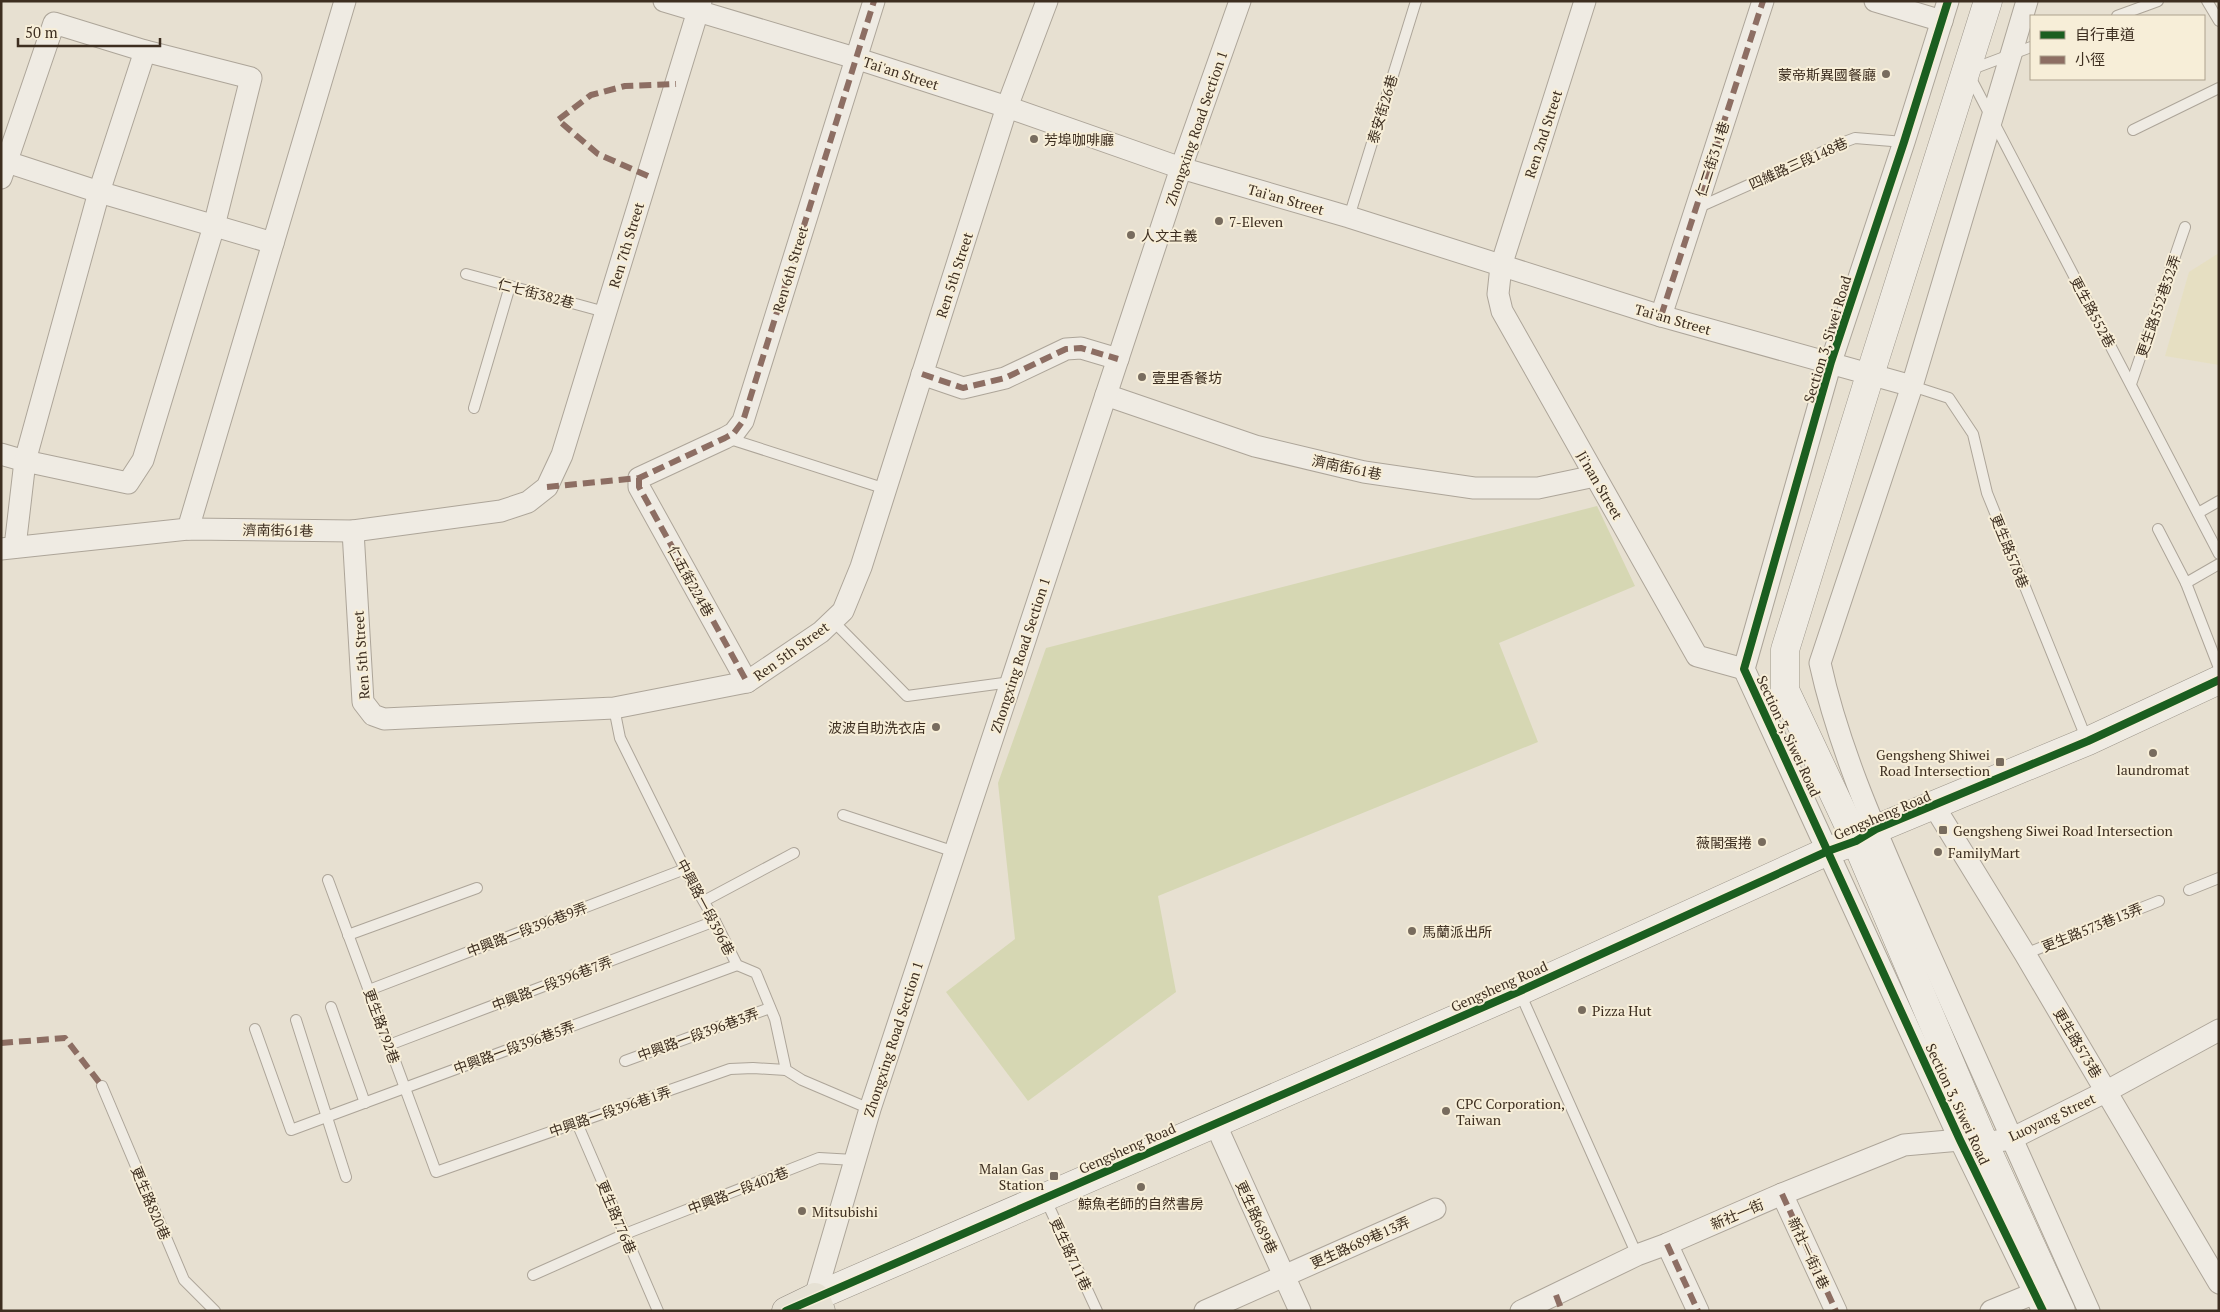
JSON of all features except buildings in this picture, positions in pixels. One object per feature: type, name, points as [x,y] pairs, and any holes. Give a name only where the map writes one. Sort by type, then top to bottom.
[{"type":"main road","name":"Gengsheng Road","points":[[786,1311],[818,1304]]},
{"type":"street","points":[[188,529],[345,1]]},
{"type":"street","name":"Tai'an Street","points":[[664,1],[700,7],[1007,107],[1181,168],[1349,217],[1661,316],[1912,386]]},
{"type":"street","name":"Ren 6th Street","points":[[639,478],[725,438],[734,433],[743,421],[874,1]]},
{"type":"street","name":"Ren 5th Street","points":[[353,531],[363,702],[373,715],[384,719],[614,708],[747,682],[821,632],[843,611],[857,576],[1007,107],[1047,1]]},
{"type":"street","name":"Zhongxing Road Section 1","points":[[818,1304],[854,1160],[870,1109],[1181,168],[1240,1]]},
{"type":"street","name":"Ren 2nd Street","points":[[1501,266],[1585,1]]},
{"type":"street","name":"仁二街311巷","points":[[1661,316],[1763,1]]},
{"type":"street","points":[[1875,1],[1945,11]]},
{"type":"street","name":"Section 3, Siwei Road","points":[[1866,835],[1785,690],[1785,650],[1988,1]]},
{"type":"street","name":"Section 3, Siwei Road","points":[[2027,1],[1912,386],[1820,663],[1829,704],[1866,835],[1985,1141],[2039,1302]]},
{"type":"street","name":"Ren 7th Street","points":[[547,487],[562,455],[700,7]]},
{"type":"street","name":"Section 3, Siwei Road","points":[[1945,11],[1831,362],[1744,669],[1828,851],[1985,1141],[2089,1311]]},
{"type":"street","points":[[1,454],[128,484],[143,460],[214,226],[251,78],[145,51],[54,23],[3,166],[99,192],[214,226],[273,243]]},
{"type":"street","points":[[8,548],[25,461],[99,192],[145,51]]},
{"type":"street","name":"Ji'nan Street","points":[[1501,266],[1498,294],[1502,311],[1697,656],[1744,669]]},
{"type":"street","points":[[922,374],[963,388],[1005,378],[1066,348],[1080,348],[1118,359]]},
{"type":"street","name":"濟南街61巷","points":[[1106,395],[1255,446],[1364,472],[1474,488],[1538,488],[1595,476]]},
{"type":"street","name":"仁五街224巷","points":[[639,478],[639,487],[747,682]]},
{"type":"street","name":"濟南街61巷","points":[[8,548],[188,529],[353,531],[501,511],[528,502],[547,487]]},
{"type":"street","name":"Gengsheng Road","points":[[818,1304],[1045,1198],[1520,991],[1828,851],[2088,740],[2219,680]]},
{"type":"street","name":"更生路573巷","points":[[1934,806],[2107,1091],[2219,1283]]},
{"type":"street","name":"Luoyang Street","points":[[1985,1141],[2107,1091],[2219,1030]]},
{"type":"street","name":"更生路689巷","points":[[1215,1123],[1300,1311]]},
{"type":"street","name":"Section 3, Siwei Road","points":[[1985,1141],[2061,1311]]},
{"type":"street","name":"新社一街","points":[[1521,1311],[1559,1303],[1637,1255],[1904,1145],[1985,1141]]},
{"type":"street","name":"新社一街1巷","points":[[1782,1194],[1836,1311]]},
{"type":"street","name":"更生路689巷13弄","points":[[1205,1311],[1435,1209]]},
{"type":"street","points":[[1667,1244],[1698,1311]]},
{"type":"street","points":[[1991,1311],[2039,1302]]},
{"type":"lane","name":"泰安街26巷","points":[[1349,217],[1416,1]]},
{"type":"lane","points":[[2120,15],[2158,1]]},
{"type":"lane","points":[[2207,1],[2219,21]]},
{"type":"lane","points":[[1967,70],[2030,47]]},
{"type":"lane","name":"更生路552巷","points":[[1967,70],[2219,554]]},
{"type":"lane","points":[[2133,130],[2219,88]]},
{"type":"lane","name":"四維路三段148巷","points":[[1696,208],[1855,138],[1904,142]]},
{"type":"lane","name":"更生路552巷32弄","points":[[2131,384],[2185,227]]},
{"type":"lane","name":"仁七街382巷","points":[[466,274],[605,312]]},
{"type":"lane","points":[[474,408],[510,286]]},
{"type":"lane","name":"更生路578巷","points":[[1912,386],[1949,398],[1973,434],[1987,493],[2088,740]]},
{"type":"lane","points":[[725,438],[886,488]]},
{"type":"lane","points":[[2198,512],[2219,501]]},
{"type":"lane","points":[[2158,529],[2186,583],[2219,668]]},
{"type":"lane","points":[[2186,583],[2219,564]]},
{"type":"lane","points":[[832,621],[907,696],[1011,682]]},
{"type":"lane","name":"中興路一段396巷","points":[[614,708],[620,738],[685,869],[737,964],[756,973],[770,1008],[786,1070]]},
{"type":"lane","points":[[843,815],[955,852]]},
{"type":"lane","points":[[704,901],[794,853]]},
{"type":"lane","name":"中興路一段396巷9弄","points":[[369,990],[685,869]]},
{"type":"lane","points":[[2189,890],[2219,878]]},
{"type":"lane","name":"更生路792巷","points":[[328,880],[436,1172]]},
{"type":"lane","points":[[348,935],[477,888]]},
{"type":"lane","name":"更生路573巷13弄","points":[[2025,954],[2158,901]]},
{"type":"lane","name":"中興路一段396巷7弄","points":[[389,1045],[715,921]]},
{"type":"lane","name":"中興路一段396巷5弄","points":[[255,1029],[292,1130],[737,964]]},
{"type":"lane","points":[[1520,991],[1637,1255]]},
{"type":"lane","points":[[331,1007],[365,1103]]},
{"type":"lane","name":"中興路一段396巷3弄","points":[[625,1061],[770,1008]]},
{"type":"lane","points":[[296,1020],[346,1177]]},
{"type":"lane","name":"中興路一段396巷1弄","points":[[436,1172],[730,1069],[786,1070]]},
{"type":"lane","points":[[786,1070],[802,1080],[870,1109]]},
{"type":"lane","name":"更生路820巷","points":[[102,1086],[184,1280],[215,1311]]},
{"type":"lane","name":"更生路776巷","points":[[577,1123],[658,1311]]},
{"type":"lane","name":"中興路一段402巷","points":[[533,1275],[625,1234],[819,1158],[854,1160]]},
{"type":"lane","name":"更生路711巷","points":[[1045,1198],[1097,1311]]},
{"type":"shaded area","points":[[2219,253],[2219,365],[2165,356],[2189,272]]},
{"type":"green space","points":[[1597,506],[1635,586],[1499,643],[1538,742],[1158,896],[1176,992],[1028,1101],[946,992],[1015,939],[998,783],[1046,648]]},
{"type":"marked path","points":[[547,487],[639,478],[725,438],[734,433],[743,421],[874,1]]},
{"type":"marked path","points":[[1661,316],[1763,1]]},
{"type":"marked path","points":[[648,176],[598,154],[558,120],[591,95],[625,86],[676,84]]},
{"type":"marked path","points":[[922,374],[963,388],[1005,378],[1066,349],[1081,348],[1118,359]]},
{"type":"marked path","points":[[639,478],[639,487],[747,682]]},
{"type":"marked path","points":[[1,1043],[65,1038],[102,1086]]},
{"type":"marked path","points":[[1782,1194],[1836,1311]]},
{"type":"marked path","points":[[1667,1244],[1698,1311]]},
{"type":"marked path","points":[[1556,1295],[1562,1311]]},
{"type":"cycle path","points":[[1948,1],[1904,142],[1831,362],[1744,669],[1960,1140],[2043,1311]]},
{"type":"cycle path","points":[[786,1311],[1520,991],[1828,851],[1856,841],[1876,829],[2088,741],[2219,680]]},
{"type":"place","name":"蒙帝斯異國餐廳","points":[[1886,74]]},
{"type":"place","name":"芳埠咖啡廳","points":[[1034,139]]},
{"type":"place","name":"7-Eleven","points":[[1219,221]]},
{"type":"place","name":"人文主義","points":[[1131,235]]},
{"type":"place","name":"壹里香餐坊","points":[[1142,377]]},
{"type":"place","name":"波波自助洗衣店","points":[[936,727]]},
{"type":"place","name":"laundromat","points":[[2153,753]]},
{"type":"place","name":"Gengsheng Shiwei Road Intersection","points":[[2000,762]]},
{"type":"place","name":"Gengsheng Siwei Road Intersection","points":[[1943,830]]},
{"type":"place","name":"薇閣蛋捲","points":[[1762,842]]},
{"type":"place","name":"FamilyMart","points":[[1938,852]]},
{"type":"place","name":"馬蘭派出所","points":[[1412,931]]},
{"type":"place","name":"Pizza Hut","points":[[1582,1010]]},
{"type":"place","name":"CPC Corporation, Taiwan","points":[[1446,1111]]},
{"type":"place","name":"Malan Gas Station","points":[[1054,1176]]},
{"type":"place","name":"鯨魚老師的自然書房","points":[[1141,1187]]},
{"type":"place","name":"Mitsubishi","points":[[802,1211]]}]
